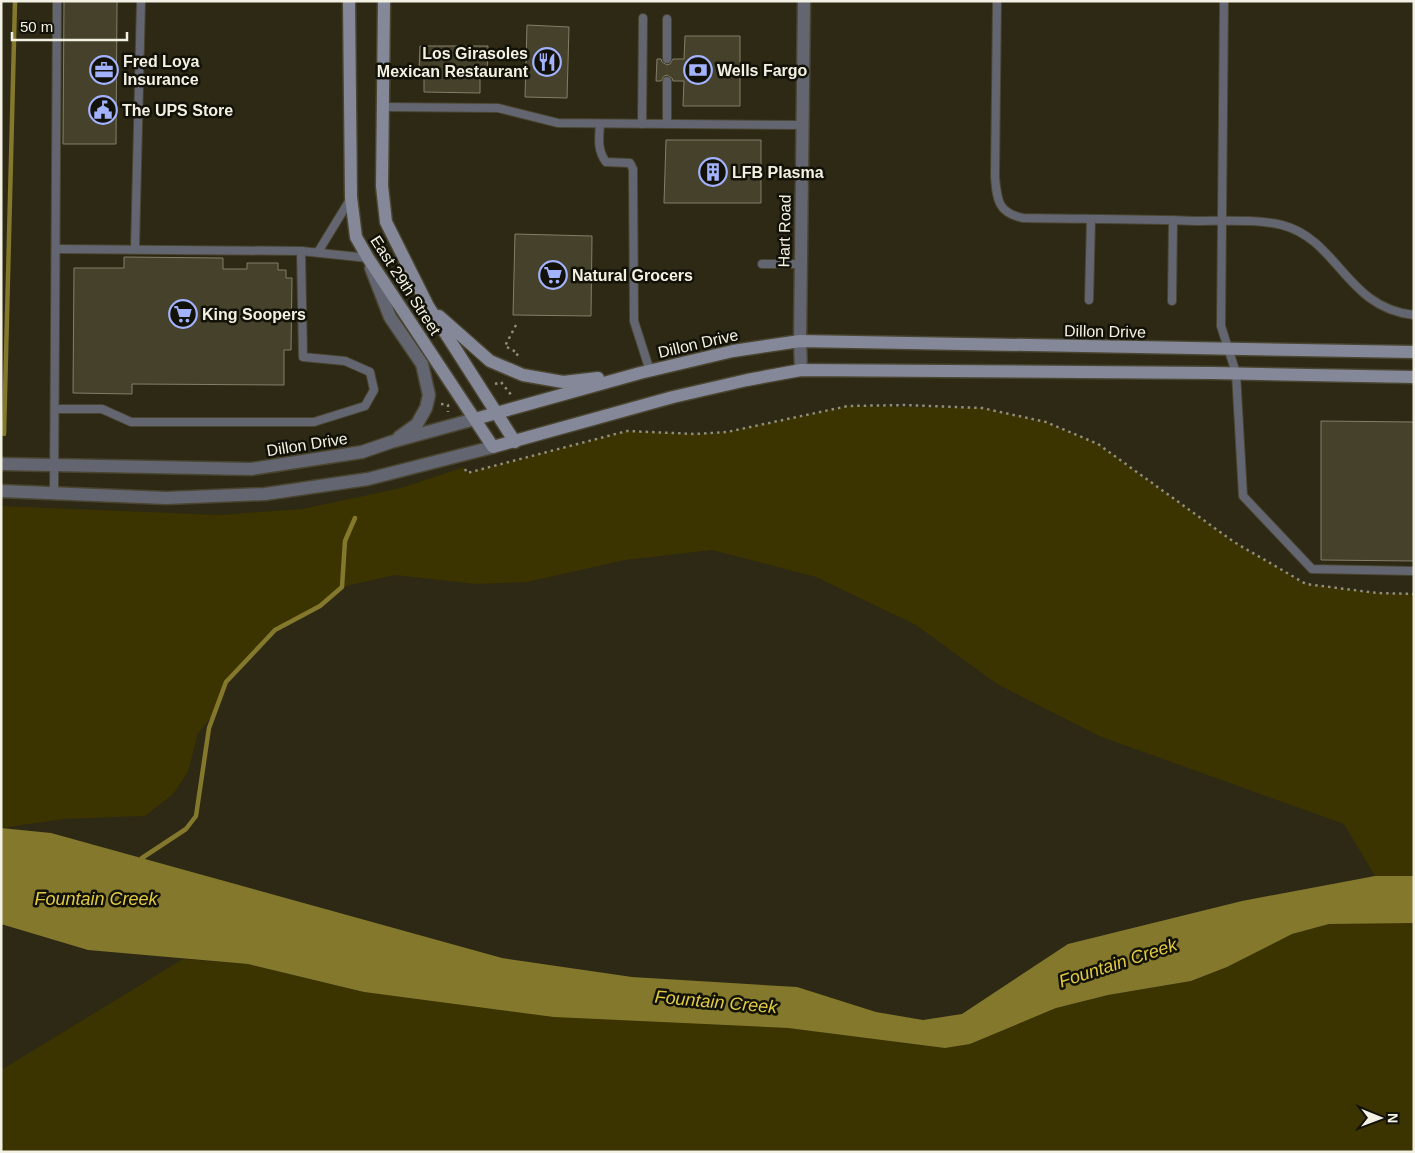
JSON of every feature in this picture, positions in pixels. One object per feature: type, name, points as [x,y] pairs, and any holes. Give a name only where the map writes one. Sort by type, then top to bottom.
[{"type":"main road","name":"East 29th Street","points":[[349,1],[351,197],[356,237],[493,447]]},
{"type":"main road","name":"East 29th Street","points":[[384,1],[382,186],[386,222],[428,306],[515,442]]},
{"type":"main road","points":[[428,306],[490,361],[523,375],[563,382],[645,372]]},
{"type":"main road","name":"Dillon Drive","points":[[475,419],[645,372],[733,351],[800,341],[1414,352]]},
{"type":"main road","points":[[493,447],[674,397],[801,370],[1236,373],[1414,377]]},
{"type":"street","name":"Hart Road","points":[[801,370],[800,264],[804,1]]},
{"type":"street","points":[[368,258],[390,317],[422,364],[429,395],[426,408],[417,424],[391,442]]},
{"type":"street","name":"Dillon Drive","points":[[1,464],[250,470],[362,452],[475,419]]},
{"type":"street","points":[[1,491],[166,498],[265,494],[368,479],[493,447]]},
{"type":"lane","points":[[54,492],[57,1]]},
{"type":"lane","points":[[135,249],[141,1]]},
{"type":"lane","points":[[997,1],[995,177],[1000,203],[1004,211],[1013,216],[1023,218],[1222,221],[1282,225],[1297,231],[1323,250],[1358,289],[1372,301],[1387,309],[1402,314],[1414,315]]},
{"type":"lane","points":[[1224,1],[1220,326],[1236,373],[1243,496],[1312,570],[1414,571]]},
{"type":"lane","points":[[642,124],[643,18]]},
{"type":"lane","points":[[667,19],[667,59]]},
{"type":"lane","points":[[667,81],[667,124]]},
{"type":"lane","points":[[382,107],[498,108],[558,123],[802,125]]},
{"type":"lane","points":[[600,124],[599,149],[606,162],[630,163],[633,169],[634,320],[645,372]]},
{"type":"lane","points":[[318,252],[351,197]]},
{"type":"lane","points":[[1089,300],[1091,219]]},
{"type":"lane","points":[[1172,301],[1173,220]]},
{"type":"lane","points":[[56,249],[301,251],[368,258]]},
{"type":"lane","points":[[56,409],[102,409],[130,422],[314,422],[366,406],[374,390],[370,372],[345,361],[303,358],[301,251]]},
{"type":"lane","points":[[762,264],[800,264]]},
{"type":"path","points":[[514,363],[518,353],[505,346],[516,325]]},
{"type":"path","points":[[494,384],[501,382],[511,393]]},
{"type":"path","points":[[507,384],[512,398]]},
{"type":"path","points":[[441,404],[448,405],[448,415]]},
{"type":"path","points":[[458,456],[467,473],[626,431],[695,434],[727,432],[848,406],[906,405],[982,408],[1046,422],[1098,444],[1234,542],[1306,584],[1377,593],[1414,594]]},
{"type":"shaded area","points":[[848,406],[982,408],[1046,422],[1098,444],[1234,542],[1306,584],[1377,593],[1414,594],[1414,876],[1375,876],[1344,824],[1099,736],[997,684],[916,625],[816,577],[712,550],[625,560],[527,582],[476,584],[395,575],[342,587],[320,606],[275,630],[226,682],[215,713],[198,733],[188,772],[173,794],[145,816],[65,819],[1,828],[1,506],[219,515],[302,509],[401,488],[464,467],[467,473],[627,431],[695,434],[727,432]]},
{"type":"shaded area","points":[[1414,923],[1414,1152],[1,1152],[1,1070],[183,959],[248,964],[364,992],[447,1002],[788,1028],[945,1048],[970,1044],[1056,1008],[1108,995],[1191,981],[1227,967],[1292,934],[1329,924]]},
{"type":"water","name":"Fountain Creek","points":[[1,828],[51,833],[502,958],[632,977],[797,987],[876,1012],[923,1020],[962,1014],[1068,944],[1242,901],[1375,876],[1414,876],[1414,923],[1329,924],[1292,934],[1227,967],[1191,981],[1108,995],[1056,1008],[970,1044],[945,1048],[788,1028],[554,1017],[364,992],[248,964],[88,950],[1,924]]},
{"type":"building","points":[[64,1],[117,1],[116,144],[63,144]]},
{"type":"building","name":"Los Girasoles Mexican Restaurant","points":[[527,25],[569,27],[567,98],[525,97]]},
{"type":"building","name":"Wells Fargo","points":[[685,36],[740,36],[740,106],[683,106],[684,81],[673,81],[667,75],[661,81],[656,81],[657,59],[661,59],[667,65],[673,59],[684,59]]},
{"type":"building","points":[[420,46],[488,46],[487,73],[480,72],[480,93],[424,92],[424,71],[419,71]]},
{"type":"building","name":"LFB Plasma","points":[[666,140],[761,140],[761,203],[664,203]]},
{"type":"building","name":"Natural Grocers","points":[[515,234],[592,236],[591,316],[513,315]]},
{"type":"building","name":"King Soopers","points":[[124,257],[223,258],[223,269],[247,269],[247,263],[278,263],[278,270],[286,270],[286,278],[292,278],[291,350],[284,350],[284,385],[132,384],[132,394],[73,393],[74,268],[124,268]]},
{"type":"building","points":[[1321,421],[1414,422],[1414,561],[1321,560]]},
{"type":"waterway","points":[[4,434],[15,1]]},
{"type":"waterway","points":[[142,858],[186,829],[196,816],[209,728],[226,682],[275,630],[320,606],[342,587],[345,541],[355,518]]},
{"type":"place","name":"Los Girasoles Mexican Restaurant","points":[[547,62]]},
{"type":"place","name":"Fred Loya Insurance","points":[[104,70]]},
{"type":"place","name":"Wells Fargo","points":[[698,70]]},
{"type":"place","name":"The UPS Store","points":[[103,110]]},
{"type":"place","name":"LFB Plasma","points":[[713,172]]},
{"type":"place","name":"Natural Grocers","points":[[553,275]]},
{"type":"place","name":"King Soopers","points":[[183,314]]}]
